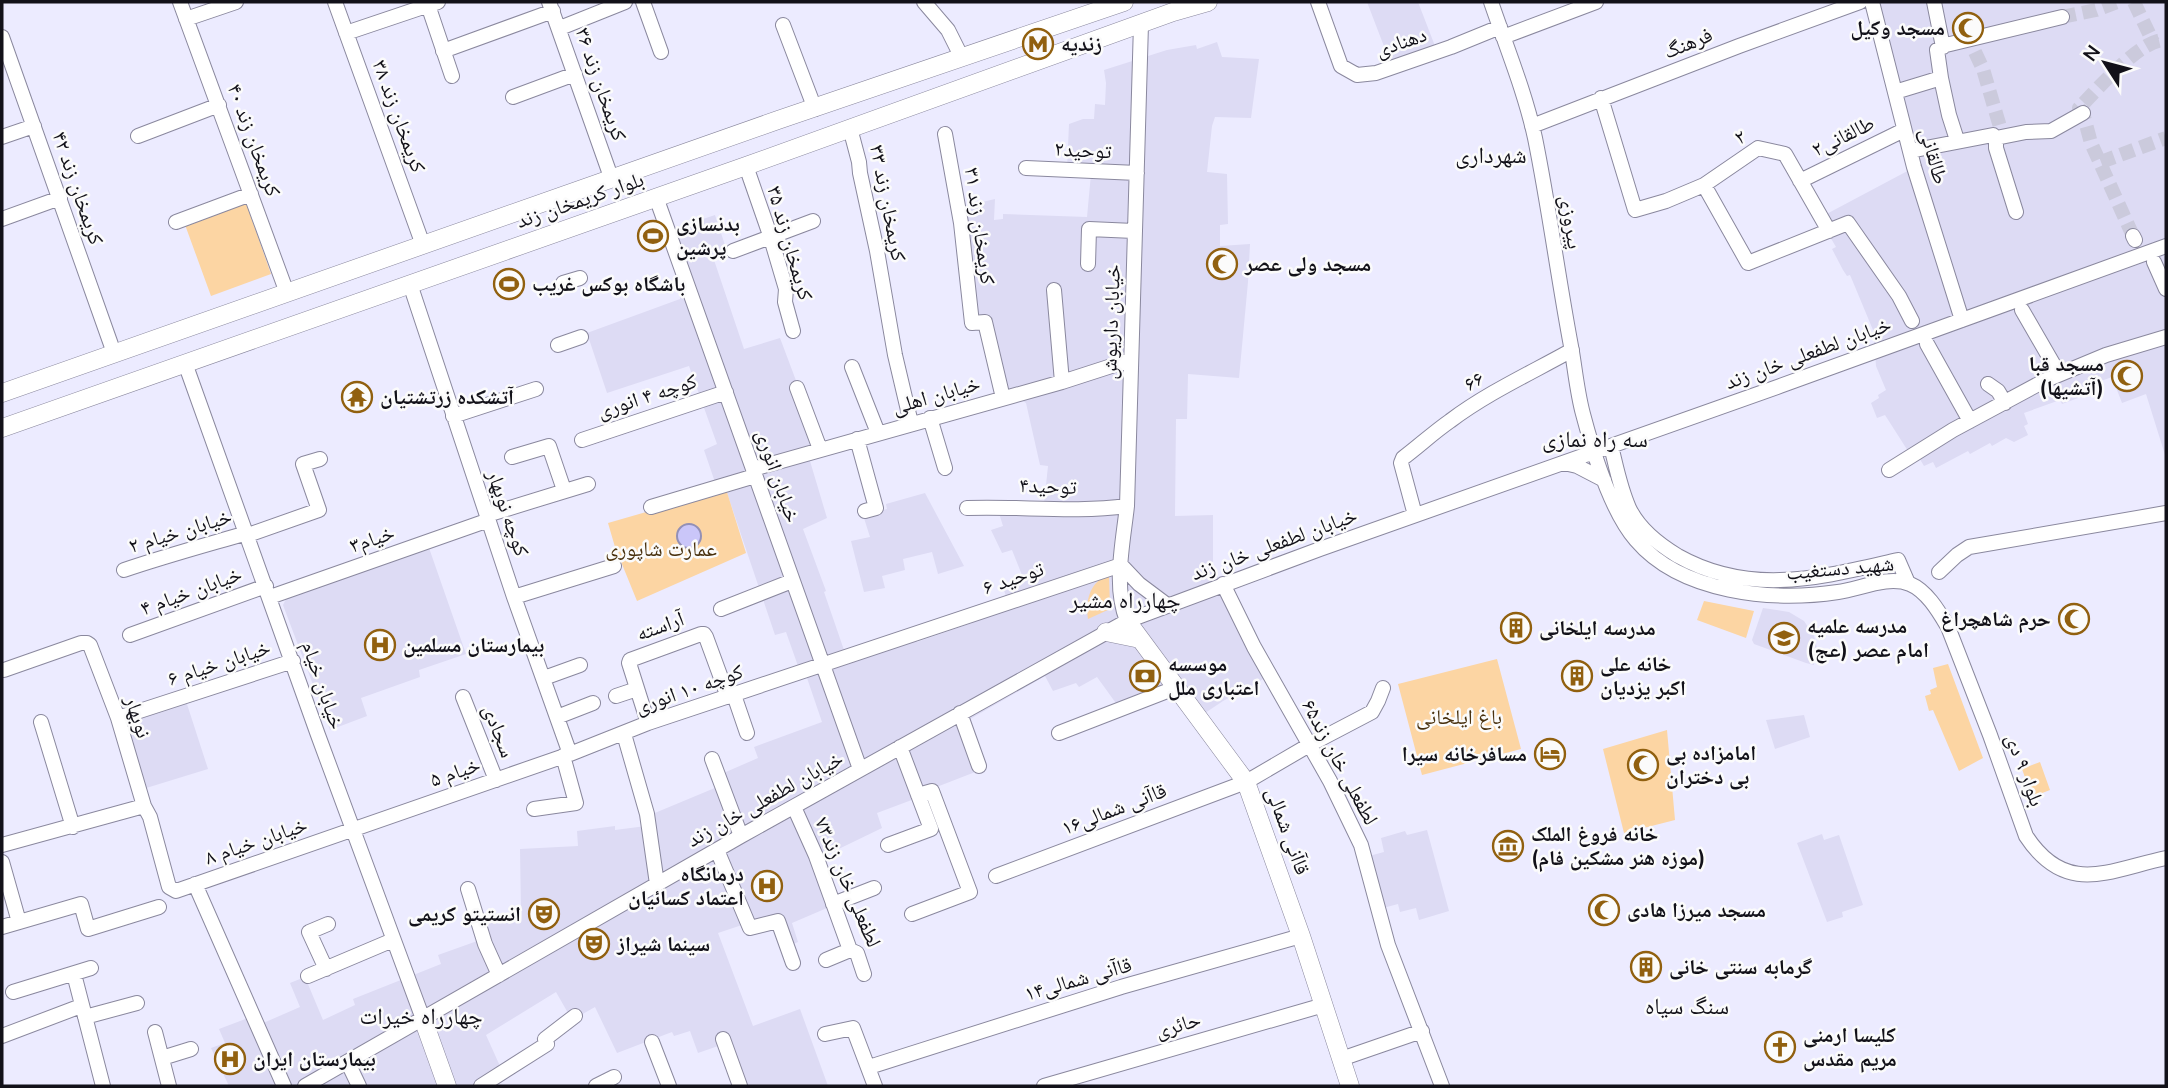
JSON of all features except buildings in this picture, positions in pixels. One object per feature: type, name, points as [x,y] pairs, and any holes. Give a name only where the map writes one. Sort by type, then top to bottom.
[{"type":"main road","name":"بلوار کریمخان زند","points":[[2,393],[1124,2]]},
{"type":"main road","name":"بلوار کریمخان زند","points":[[1173,12],[1192,2]]},
{"type":"main road","name":"بلوار کریمخان زند","points":[[2,428],[746,166],[1173,12],[1208,2]]},
{"type":"main road","points":[[808,111],[810,142]]},
{"type":"main road","name":"قاآنی شمالی","points":[[1127,621],[1246,782],[1301,936],[1350,1086]]},
{"type":"main road","points":[[1106,632],[1140,639]]},
{"type":"main road","points":[[423,1019],[447,1086]]},
{"type":"street","name":"کریمخان زند ۴۰","points":[[180,2],[288,293]]},
{"type":"street","points":[[186,19],[236,2]]},
{"type":"street","name":"کریمخان زند ۳۸","points":[[335,2],[423,245]]},
{"type":"street","points":[[560,29],[625,2]]},
{"type":"street","points":[[643,2],[661,52]]},
{"type":"street","points":[[924,2],[948,30],[962,58]]},
{"type":"street","name":"دهنادی","points":[[1318,2],[1341,66],[1357,75],[1376,73],[1596,2]]},
{"type":"street","name":"پیروزی","points":[[1491,2],[1532,126],[1582,412],[1595,451]]},
{"type":"street","name":"فرهنگ","points":[[1532,126],[1860,2]]},
{"type":"street","name":"طالقانی","points":[[1872,2],[1909,148],[1962,320]]},
{"type":"street","points":[[1934,2],[1943,47]]},
{"type":"street","points":[[346,33],[433,4],[443,51],[452,76]]},
{"type":"street","points":[[443,51],[551,7]]},
{"type":"street","name":"کریمخان زند ۳۶","points":[[551,7],[612,180]]},
{"type":"street","points":[[1955,138],[1937,50],[2062,17]]},
{"type":"street","name":"خیابان داریوش","points":[[1127,621],[1120,580],[1127,506],[1141,24]]},
{"type":"street","points":[[783,25],[808,111]]},
{"type":"street","name":"کریمخان زند ۴۲","points":[[2,37],[114,353]]},
{"type":"street","points":[[513,97],[575,74]]},
{"type":"street","points":[[1895,92],[1941,78]]},
{"type":"street","name":"۲","points":[[1601,98],[1635,210],[1704,185],[1758,148],[1786,154],[1829,231]]},
{"type":"street","points":[[138,136],[219,105]]},
{"type":"street","points":[[1909,148],[1955,138],[1993,135],[2000,137],[2051,131],[2083,113]]},
{"type":"street","points":[[2,137],[34,126]]},
{"type":"street","name":"کریمخان زند ۳۳","points":[[850,128],[911,423]]},
{"type":"street","name":"طالقانی۲","points":[[1800,181],[1905,130]]},
{"type":"street","name":"کریمخان زند ۳۱","points":[[945,134],[961,223],[972,323],[985,322],[1003,397]]},
{"type":"street","points":[[2000,137],[1996,148],[2016,212]]},
{"type":"street","name":"کریمخان زند ۳۵","points":[[746,166],[786,289],[785,302],[793,331]]},
{"type":"street","name":"توحید۲","points":[[1026,168],[1137,173]]},
{"type":"street","points":[[1704,185],[1748,263],[1848,223],[1899,296],[1912,321]]},
{"type":"street","points":[[176,222],[251,194]]},
{"type":"street","name":"خیابان انوری","points":[[656,197],[860,769]]},
{"type":"street","points":[[2,219],[60,198]]},
{"type":"street","points":[[733,251],[813,221]]},
{"type":"street","points":[[1088,264],[1089,229],[1134,231]]},
{"type":"street","name":"خیابان لطفعلی خان زند","points":[[305,1086],[741,836],[1127,621],[1223,584],[2166,246]]},
{"type":"street","points":[[2154,262],[2166,289]]},
{"type":"street","points":[[563,283],[580,278]]},
{"type":"street","name":"کوچه نوبهار","points":[[411,284],[514,597],[557,717],[566,755],[576,803],[534,809]]},
{"type":"street","points":[[1054,290],[1062,382]]},
{"type":"street","points":[[2022,310],[2059,374]]},
{"type":"street","points":[[558,345],[581,337]]},
{"type":"street","points":[[1889,470],[1952,430],[2059,374],[2106,355],[2166,337]]},
{"type":"street","points":[[1927,344],[1970,421]]},
{"type":"street","name":"۶۶","points":[[1415,515],[1401,463],[1403,458],[1466,410],[1572,350]]},
{"type":"street","name":"خیابان اهلی","points":[[651,507],[820,449],[1062,382],[1130,360]]},
{"type":"street","name":"خیابان خیام","points":[[186,363],[423,1019]]},
{"type":"street","points":[[852,367],[878,433]]},
{"type":"street","points":[[1988,384],[1998,391],[2005,403]]},
{"type":"street","points":[[797,388],[820,449]]},
{"type":"street","points":[[453,416],[536,389]]},
{"type":"street","name":"کوچه ۴ انوری","points":[[582,440],[726,392]]},
{"type":"street","points":[[930,418],[945,468]]},
{"type":"street","points":[[857,439],[876,508],[865,511]]},
{"type":"street","points":[[512,457],[550,446],[564,490]]},
{"type":"street","name":"شهید دستغیب","points":[[1595,451],[1604,480],[1623,510],[1636,540],[1673,570],[1713,586],[1763,594],[1813,595],[1881,583],[1908,583],[1898,560],[1800,579],[1755,581],[1707,569],[1669,551],[1623,510],[1611,446]]},
{"type":"street","name":"خیابان خیام ۲","points":[[124,570],[319,510],[303,464],[320,458]]},
{"type":"street","points":[[1563,463],[1577,466],[1604,480]]},
{"type":"street","name":"خیام۳","points":[[268,592],[588,484]]},
{"type":"street","name":"توحید۴","points":[[967,508],[1006,506],[1104,509],[1127,506]]},
{"type":"street","points":[[1939,572],[1969,547],[2166,513]]},
{"type":"street","points":[[1121,565],[1139,584],[1167,605]]},
{"type":"street","name":"۶ توحید","points":[[822,666],[1121,565]]},
{"type":"street","points":[[514,597],[614,566]]},
{"type":"street","points":[[721,609],[792,582]]},
{"type":"street","name":"بلوار ۹ دی","points":[[1908,583],[1924,594],[1948,627],[2026,836],[2036,851],[2054,867],[2079,875],[2099,874],[2166,858]]},
{"type":"street","name":"لطفعلی خان زند۶۵","points":[[1223,584],[1254,647],[1311,744],[1361,845],[1388,945],[1441,1086]]},
{"type":"street","name":"خیابان خیام ۴","points":[[130,635],[268,592]]},
{"type":"street","name":"آراسته","points":[[648,723],[630,660],[704,634],[731,696]]},
{"type":"street","name":"نوبهار","points":[[4,670],[87,643],[90,645],[118,718],[172,890]]},
{"type":"street","name":"خیابان خیام ۶","points":[[118,718],[293,661]]},
{"type":"street","points":[[544,678],[580,665]]},
{"type":"street","name":"کوچه ۱۰ انوری","points":[[566,755],[648,723],[822,666]]},
{"type":"street","points":[[1059,733],[1175,688]]},
{"type":"street","points":[[617,696],[638,689]]},
{"type":"street","name":"قاآنی شمالی۱۶","points":[[996,876],[1246,782],[1372,712],[1381,694]]},
{"type":"street","points":[[731,696],[747,733]]},
{"type":"street","name":"سجادی","points":[[463,697],[496,780]]},
{"type":"street","points":[[557,717],[593,703]]},
{"type":"street","points":[[960,713],[979,766]]},
{"type":"street","points":[[41,722],[73,827]]},
{"type":"street","points":[[624,734],[647,814],[657,884]]},
{"type":"street","points":[[888,845],[931,829],[900,747]]},
{"type":"street","name":"۵ خیام","points":[[354,830],[566,755]]},
{"type":"street","points":[[712,759],[741,836]]},
{"type":"street","points":[[912,914],[970,892],[932,791],[918,795]]},
{"type":"street","points":[[2,845],[144,806]]},
{"type":"street","name":"لطفعلی خان زند۷۳","points":[[794,807],[816,856],[850,950],[856,953],[864,974]]},
{"type":"street","name":"خیابان خیام ۸","points":[[172,890],[176,891],[354,830]]},
{"type":"street","points":[[717,850],[750,928],[778,921],[793,963]]},
{"type":"street","points":[[2,862],[19,922]]},
{"type":"street","points":[[195,884],[284,1086]]},
{"type":"street","points":[[833,904],[874,888]]},
{"type":"street","points":[[468,889],[485,944],[499,975]]},
{"type":"street","points":[[2,927],[81,904],[88,929],[159,907]]},
{"type":"street","points":[[326,969],[309,932],[328,924]]},
{"type":"street","name":"قاآنی شمالی۱۴","points":[[869,1066],[1121,987],[1301,936]]},
{"type":"street","points":[[309,976],[393,940]]},
{"type":"street","points":[[827,960],[850,950]]},
{"type":"street","points":[[13,992],[91,968]]},
{"type":"street","points":[[74,974],[103,1086]]},
{"type":"street","points":[[2,1036],[83,1012],[137,1003]]},
{"type":"street","name":"حائری","points":[[1045,1086],[1062,1084],[1324,1005]]},
{"type":"street","points":[[481,1086],[547,1043],[545,1039],[575,1016]]},
{"type":"street","points":[[825,1034],[853,1028],[876,1086]]},
{"type":"street","points":[[1341,1059],[1422,1031]]},
{"type":"street","points":[[155,1032],[169,1086]]},
{"type":"street","points":[[723,1039],[740,1086]]},
{"type":"street","points":[[652,1042],[668,1086]]},
{"type":"street","points":[[162,1058],[191,1049]]},
{"type":"street","points":[[348,1063],[359,1086]]},
{"type":"street","points":[[596,1086],[614,1077]]},
{"type":"shaded area","points":[[1367,2],[1418,2],[1435,46],[1390,62]]},
{"type":"shaded area","points":[[1865,2],[2166,2],[2166,458],[2146,394],[2122,403],[2112,377],[2076,390],[2078,398],[2062,404],[2060,400],[2024,413],[2028,424],[2024,426],[2028,435],[2014,442],[2006,438],[1992,446],[1990,443],[1936,468],[1933,462],[1924,466],[1918,456],[1908,451],[1885,415],[1877,418],[1871,403],[1886,390],[1876,366],[1873,330],[1850,275],[1847,276],[1843,270],[1832,249],[1836,247],[1819,218],[1915,167]]},
{"type":"shaded area","points":[[1217,42],[1222,57],[1259,59],[1251,118],[1215,117],[1207,172],[1227,174],[1228,224],[1220,225],[1220,246],[1250,244],[1248,282],[1239,378],[1188,374],[1187,419],[1176,419],[1175,516],[1213,515],[1213,567],[1267,677],[1202,715],[1181,687],[1118,706],[1097,677],[1079,687],[1076,683],[1053,691],[1045,676],[965,722],[983,769],[877,813],[882,828],[818,859],[834,905],[792,923],[798,942],[788,946],[778,920],[745,924],[718,933],[753,1026],[800,1009],[828,1086],[744,1086],[721,1045],[698,1053],[690,1031],[674,1036],[672,1032],[617,1053],[595,1007],[572,1020],[556,992],[486,1035],[504,1075],[484,1086],[229,1086],[211,1048],[225,1043],[219,1029],[248,1018],[261,1024],[300,1007],[290,983],[305,977],[323,1020],[355,1005],[353,999],[441,964],[438,955],[480,940],[481,924],[521,911],[520,849],[578,846],[577,831],[615,826],[615,830],[646,826],[650,815],[722,785],[719,775],[758,758],[754,747],[822,722],[807,678],[798,666],[786,632],[775,635],[726,490],[718,491],[704,450],[717,444],[689,366],[607,393],[587,333],[680,299],[679,227],[715,215],[728,254],[714,260],[744,349],[780,338],[821,447],[807,451],[827,518],[803,529],[845,653],[914,636],[917,642],[972,623],[1006,597],[1003,586],[1024,580],[1012,550],[1002,553],[991,530],[1003,526],[998,510],[1044,504],[1048,466],[1040,465],[1026,403],[1003,389],[987,324],[972,326],[961,207],[995,199],[994,220],[1003,219],[1003,214],[1087,217],[1091,174],[1067,169],[1069,124],[1083,119],[1094,119],[1095,104],[1105,105],[1104,70],[1167,50],[1196,45],[1197,49]]},
{"type":"shaded area","points":[[925,493],[964,566],[938,574],[932,552],[903,559],[905,570],[882,576],[885,588],[864,592],[851,541],[870,537],[863,515],[887,509],[886,504]]},
{"type":"shaded area","points":[[684,524],[694,524],[701,531],[701,541],[694,548],[684,548],[677,541],[677,531]]},
{"type":"shaded area","name":"بیمارستان مسلمین","points":[[428,545],[466,654],[419,670],[420,677],[361,698],[367,716],[330,730],[283,605],[288,595]]},
{"type":"shaded area","name":"مدرسه علمیه امام عصر (عج)","points":[[1763,608],[1789,612],[1804,621],[1814,636],[1820,660],[1814,662],[1814,665],[1754,644],[1752,640]]},
{"type":"shaded area","points":[[186,701],[208,769],[143,789],[126,720]]},
{"type":"shaded area","points":[[1804,715],[1810,737],[1775,749],[1766,720]]},
{"type":"shaded area","points":[[1427,830],[1449,911],[1419,920],[1416,908],[1400,912],[1398,904],[1383,908],[1369,856],[1384,852],[1381,838],[1405,831],[1407,835]]},
{"type":"shaded area","points":[[1822,834],[1824,840],[1839,835],[1863,905],[1842,912],[1843,917],[1827,922],[1797,843]]},
{"type":"green space","points":[[245,200],[271,274],[211,296],[184,222]]},
{"type":"green space","name":"عمارت شاپوری","points":[[726,489],[746,553],[637,601],[608,523]]},
{"type":"green space","points":[[1109,575],[1110,609],[1088,619],[1090,592],[1097,582]]},
{"type":"green space","points":[[1704,601],[1754,611],[1746,638],[1697,620]]},
{"type":"green space","name":"باغ ایلخانی","points":[[1497,659],[1521,749],[1422,775],[1398,684]]},
{"type":"green space","points":[[1948,664],[1983,758],[1959,771],[1933,710],[1929,711],[1925,696],[1937,687],[1933,668]]},
{"type":"green space","points":[[1667,730],[1675,820],[1624,833],[1603,749]]},
{"type":"green space","points":[[2040,762],[2050,790],[2032,797],[2022,769]]},
{"type":"tunnel","points":[[2062,17],[2096,10],[2117,2]]},
{"type":"tunnel","points":[[2134,2],[2153,42]]},
{"type":"tunnel","points":[[2133,236],[2091,143],[2083,113],[2079,108],[2132,56],[2144,47],[2166,40]]},
{"type":"tunnel","points":[[1975,52],[1983,69],[2003,137]]},
{"type":"tunnel","points":[[2101,162],[2166,138]]},
{"type":"place","name":"مسجد وکیل","points":[[1968,28]]},
{"type":"place","name":"زندیه","points":[[1038,44]]},
{"type":"place","name":"بدنسازی پرشین","points":[[653,236]]},
{"type":"place","name":"مسجد ولی عصر","points":[[1222,264]]},
{"type":"place","name":"باشگاه بوکس غریب","points":[[509,284]]},
{"type":"place","name":"مسجد قبا (آتشیها)","points":[[2127,376]]},
{"type":"place","name":"آتشکده زرتشتیان","points":[[357,397]]},
{"type":"place","name":"حرم شاهچراغ","points":[[2074,619]]},
{"type":"place","name":"مدرسه ایلخانی","points":[[1516,628]]},
{"type":"place","name":"مدرسه علمیه امام عصر (عج)","points":[[1784,638]]},
{"type":"place","name":"بیمارستان مسلمین","points":[[380,645]]},
{"type":"place","name":"موسسه اعتباری ملل","points":[[1145,676]]},
{"type":"place","name":"خانه علی اکبر یزدیان","points":[[1577,676]]},
{"type":"place","name":"مسافرخانه سیرا","points":[[1550,754]]},
{"type":"place","name":"امامزاده بی بی دختران","points":[[1643,765]]},
{"type":"place","name":"خانه فروغ الملک (موزه هنر مشکین فام)","points":[[1508,846]]},
{"type":"place","name":"درمانگاه اعتماد کسائیان","points":[[767,886]]},
{"type":"place","name":"مسجد میرزا هادی","points":[[1604,910]]},
{"type":"place","name":"انستیتو کریمی","points":[[544,914]]},
{"type":"place","name":"سینما شیراز","points":[[594,944]]},
{"type":"place","name":"گرمابه سنتی خانی","points":[[1646,967]]},
{"type":"place","name":"کلیسا ارمنی مریم مقدس","points":[[1780,1047]]},
{"type":"place","name":"بیمارستان ایران","points":[[230,1059]]},
{"type":"district","name":"شهرداری","points":[[1491,155]]},
{"type":"district","name":"سه راه نمازی","points":[[1595,439]]},
{"type":"district","name":"چهارراه مشیر","points":[[1125,600]]},
{"type":"district","name":"سنگ سیاه","points":[[1687,1006]]},
{"type":"district","name":"چهارراه خیرات","points":[[421,1016]]}]
